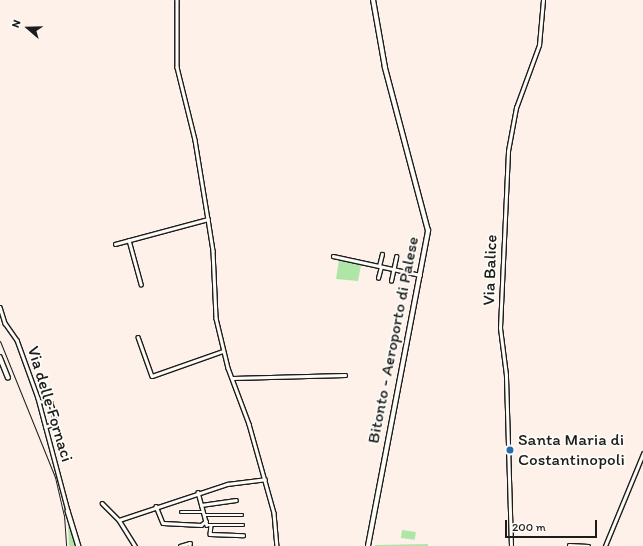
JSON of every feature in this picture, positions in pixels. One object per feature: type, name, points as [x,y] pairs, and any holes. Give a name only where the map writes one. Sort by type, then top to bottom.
[{"type":"main road","name":"Bitonto - Aeroporto di Palese","points":[[368,546],[427,239],[427,224],[384,68],[373,0]]},
{"type":"main road","points":[[0,357],[8,377]]},
{"type":"main road","points":[[68,511],[79,546]]},
{"type":"street","points":[[177,0],[177,67],[195,140],[213,251],[216,318],[223,351],[265,479],[274,513],[277,546]]},
{"type":"street","name":"Via Balice","points":[[511,546],[506,375],[500,328],[508,151],[516,108],[539,45],[543,0]]},
{"type":"street","points":[[116,244],[208,219]]},
{"type":"street","points":[[129,240],[141,284]]},
{"type":"street","points":[[378,278],[382,254]]},
{"type":"street","points":[[333,256],[420,275]]},
{"type":"street","points":[[391,281],[396,258]]},
{"type":"street","name":"Via delle Fornaci","points":[[0,307],[5,323],[17,340],[39,401],[68,511]]},
{"type":"street","points":[[138,337],[152,376],[223,351]]},
{"type":"street","points":[[232,378],[345,375]]},
{"type":"street","points":[[39,401],[51,402],[56,423],[46,428]]},
{"type":"street","points":[[605,546],[643,454]]},
{"type":"street","points":[[119,520],[198,492],[227,484],[265,479]]},
{"type":"street","points":[[198,492],[207,525],[243,525]]},
{"type":"street","points":[[201,504],[236,500]]},
{"type":"street","points":[[102,503],[119,520],[134,546]]},
{"type":"street","points":[[156,506],[163,523],[201,526],[206,521]]},
{"type":"street","points":[[181,512],[242,515]]},
{"type":"street","points":[[211,525],[210,534],[243,535]]},
{"type":"street","points":[[180,546],[190,543],[190,546]]},
{"type":"street","points":[[569,545],[588,546]]},
{"type":"green space","points":[[339,260],[361,265],[358,281],[336,279]]},
{"type":"green space","points":[[68,526],[70,526],[75,546],[69,546]]},
{"type":"green space","points":[[402,530],[416,532],[415,540],[401,538]]},
{"type":"green space","points":[[428,544],[428,546],[375,546],[375,545]]},
{"type":"railway","points":[[0,341],[55,477],[64,515],[66,546]]},
{"type":"place","name":"Santa Maria di Costantinopoli","points":[[510,450]]}]
